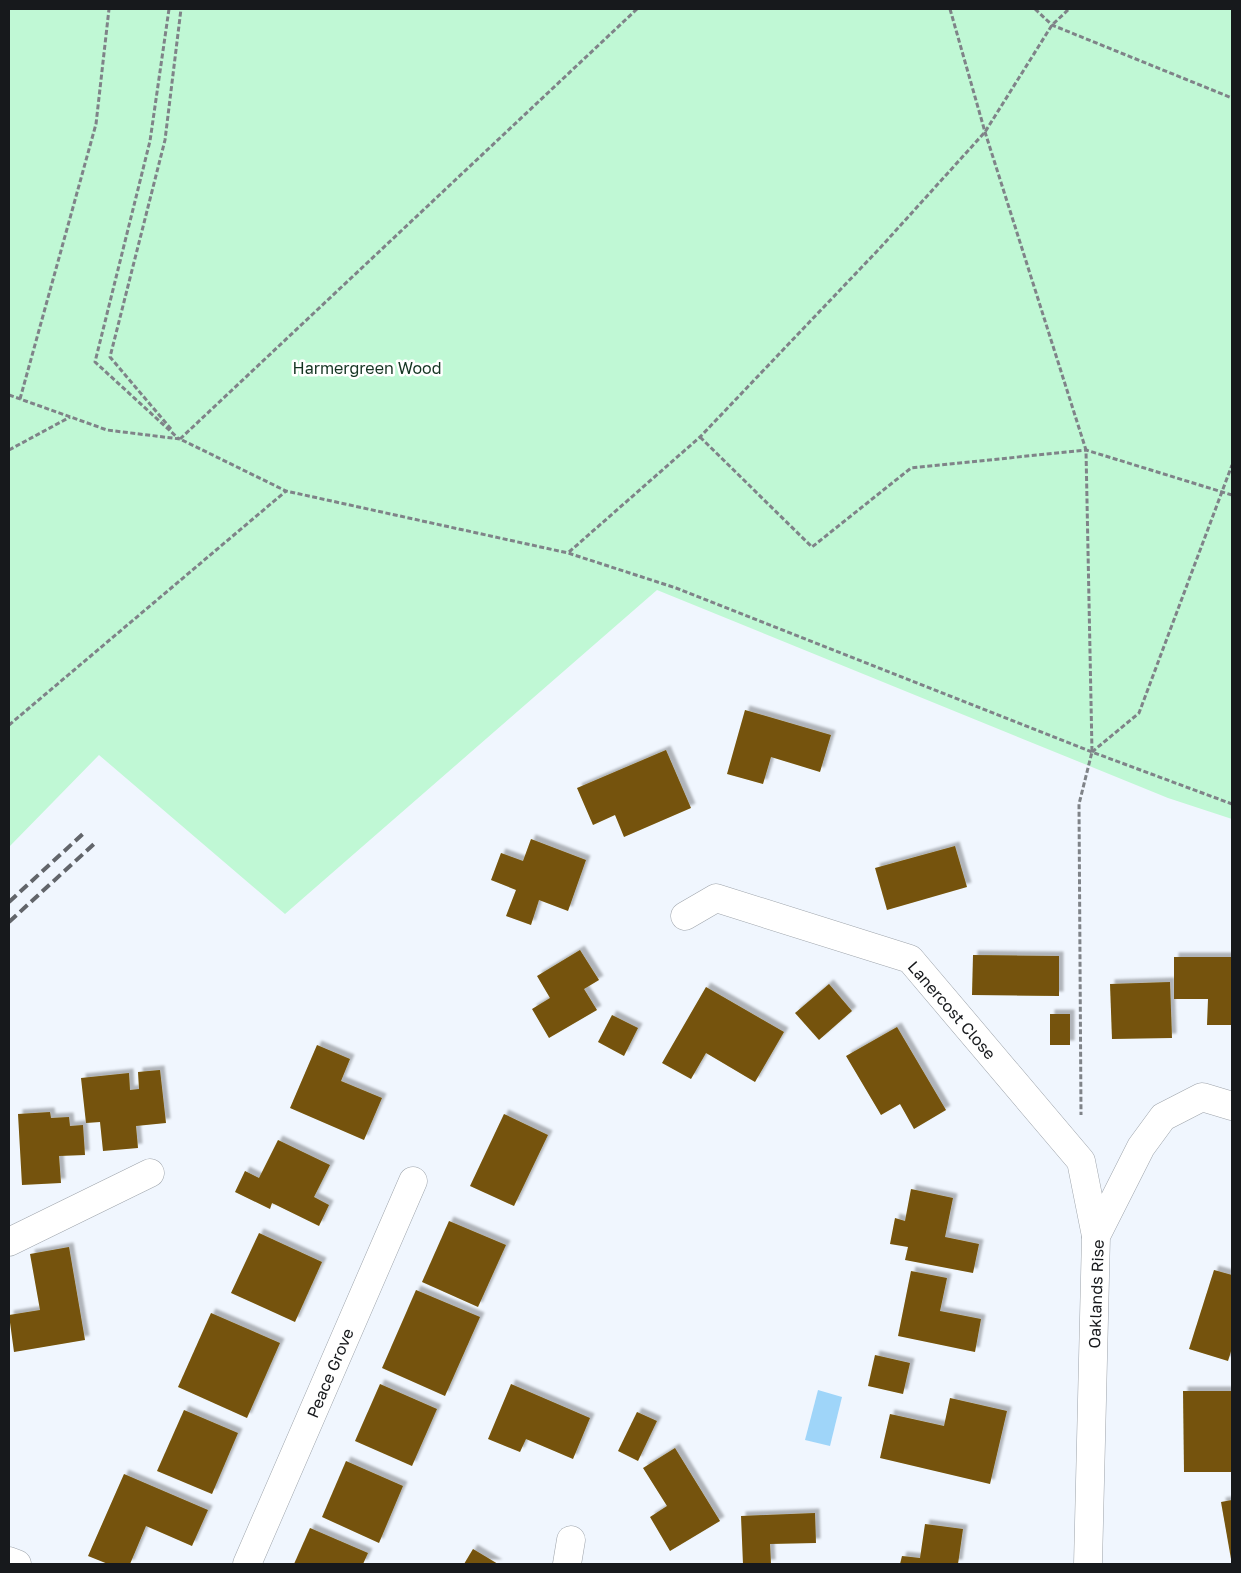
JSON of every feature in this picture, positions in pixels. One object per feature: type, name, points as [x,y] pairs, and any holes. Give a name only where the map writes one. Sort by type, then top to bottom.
[{"type":"street","name":"Lanercost Close","points":[[685,916],[716,898],[910,959],[1081,1161],[1096,1236]]},
{"type":"street","name":"Oaklands Rise","points":[[1088,1564],[1096,1236],[1140,1148],[1163,1117],[1202,1097],[1232,1106]]},
{"type":"street","points":[[9,1242],[150,1173]]},
{"type":"street","name":"Peace Grove","points":[[247,1564],[413,1182]]},
{"type":"street","points":[[9,1561],[17,1564]]},
{"type":"path","points":[[20,399],[96,124],[110,9]]},
{"type":"path","points":[[169,9],[150,141],[95,362],[180,439],[286,491],[568,552],[676,588],[1092,752],[1232,804]]},
{"type":"path","points":[[180,439],[110,357],[165,140],[181,9]]},
{"type":"path","points":[[180,439],[636,9]]},
{"type":"path","points":[[950,9],[985,132],[1086,450],[1092,752],[1078,804],[1081,1161]]},
{"type":"path","points":[[1035,9],[1052,25],[1232,98]]},
{"type":"path","points":[[568,552],[700,437],[880,248],[985,132],[1052,25],[1069,9]]},
{"type":"path","points":[[9,395],[107,430],[180,439]]},
{"type":"path","points":[[9,450],[71,417]]},
{"type":"path","points":[[700,437],[812,547],[911,468],[1086,450],[1232,495]]},
{"type":"path","points":[[1092,752],[1139,713],[1232,465]]},
{"type":"path","points":[[9,725],[286,491]]},
{"type":"green space","name":"Harmergreen Wood","points":[[9,9],[1232,9],[1232,819],[1168,798],[657,590],[285,914],[99,755],[9,847]]},
{"type":"water","points":[[818,1390],[842,1397],[830,1446],[805,1440]]},
{"type":"building","points":[[745,710],[831,735],[820,772],[771,757],[763,784],[727,774]]},
{"type":"building","points":[[666,750],[691,808],[624,837],[615,815],[593,825],[577,788]]},
{"type":"building","points":[[531,839],[586,860],[568,911],[539,900],[531,925],[506,916],[516,890],[491,880],[501,853],[523,861]]},
{"type":"building","points":[[955,846],[967,887],[887,910],[875,868]]},
{"type":"building","points":[[580,950],[599,980],[584,989],[597,1010],[549,1038],[532,1009],[550,998],[537,976]]},
{"type":"building","points":[[973,955],[1059,956],[1059,996],[972,995]]},
{"type":"building","points":[[1174,957],[1232,957],[1232,1025],[1207,1025],[1208,999],[1174,999]]},
{"type":"building","points":[[1170,982],[1172,1038],[1112,1039],[1110,984]]},
{"type":"building","points":[[829,984],[852,1011],[819,1040],[795,1013]]},
{"type":"building","points":[[706,987],[784,1032],[755,1082],[706,1053],[691,1079],[662,1063]]},
{"type":"building","points":[[1050,1014],[1070,1014],[1070,1045],[1050,1045]]},
{"type":"building","points":[[612,1015],[638,1028],[624,1056],[598,1042]]},
{"type":"building","points":[[897,1027],[946,1110],[914,1129],[900,1104],[881,1115],[846,1056]]},
{"type":"building","points":[[317,1045],[350,1059],[341,1081],[382,1098],[364,1140],[290,1108]]},
{"type":"building","points":[[160,1070],[166,1123],[136,1126],[138,1148],[103,1151],[100,1122],[86,1123],[81,1078],[129,1073],[130,1090],[139,1089],[138,1072]]},
{"type":"building","points":[[50,1112],[51,1118],[69,1117],[70,1126],[83,1125],[85,1155],[59,1156],[61,1183],[22,1185],[18,1114]]},
{"type":"building","points":[[504,1114],[548,1135],[514,1206],[470,1186]]},
{"type":"building","points":[[278,1140],[330,1165],[314,1197],[329,1205],[319,1226],[272,1203],[270,1209],[235,1192],[245,1171],[259,1178]]},
{"type":"building","points":[[911,1189],[953,1198],[945,1237],[979,1244],[973,1273],[905,1260],[908,1247],[890,1244],[895,1218],[905,1221]]},
{"type":"building","points":[[449,1221],[506,1245],[478,1307],[422,1282]]},
{"type":"building","points":[[259,1233],[322,1262],[295,1322],[231,1293]]},
{"type":"building","points":[[69,1247],[85,1340],[14,1352],[9,1315],[40,1310],[30,1254]]},
{"type":"building","points":[[1214,1270],[1232,1275],[1232,1348],[1228,1361],[1189,1349]]},
{"type":"building","points":[[911,1271],[947,1278],[940,1311],[981,1319],[975,1352],[898,1336]]},
{"type":"building","points":[[416,1290],[480,1317],[445,1396],[382,1368]]},
{"type":"building","points":[[211,1313],[280,1343],[247,1418],[178,1387]]},
{"type":"building","points":[[875,1355],[910,1363],[903,1394],[868,1386]]},
{"type":"building","points":[[380,1384],[437,1409],[412,1466],[355,1441]]},
{"type":"building","points":[[511,1384],[590,1418],[573,1459],[526,1439],[520,1452],[488,1439]]},
{"type":"building","points":[[1183,1391],[1232,1391],[1232,1472],[1184,1472]]},
{"type":"building","points":[[950,1398],[1007,1411],[990,1484],[880,1458],[890,1414],[944,1426]]},
{"type":"building","points":[[184,1410],[238,1433],[212,1494],[157,1471]]},
{"type":"building","points":[[637,1412],[657,1421],[638,1461],[618,1451]]},
{"type":"building","points":[[675,1448],[720,1521],[670,1551],[650,1517],[667,1506],[643,1468]]},
{"type":"building","points":[[346,1461],[403,1486],[379,1543],[322,1517]]},
{"type":"building","points":[[124,1474],[208,1510],[192,1546],[146,1526],[130,1564],[108,1564],[88,1556]]},
{"type":"building","points":[[1232,1500],[1232,1559],[1231,1559],[1221,1502]]},
{"type":"building","points":[[815,1513],[816,1543],[770,1544],[771,1564],[743,1564],[741,1516]]},
{"type":"building","points":[[925,1524],[963,1529],[958,1564],[900,1564],[902,1556],[920,1558]]},
{"type":"building","points":[[310,1528],[368,1553],[363,1564],[294,1564]]},
{"type":"building","points":[[473,1549],[498,1564],[464,1564]]},
{"type":"railway","points":[[9,902],[86,831]]},
{"type":"railway","points":[[9,922],[95,843]]}]
